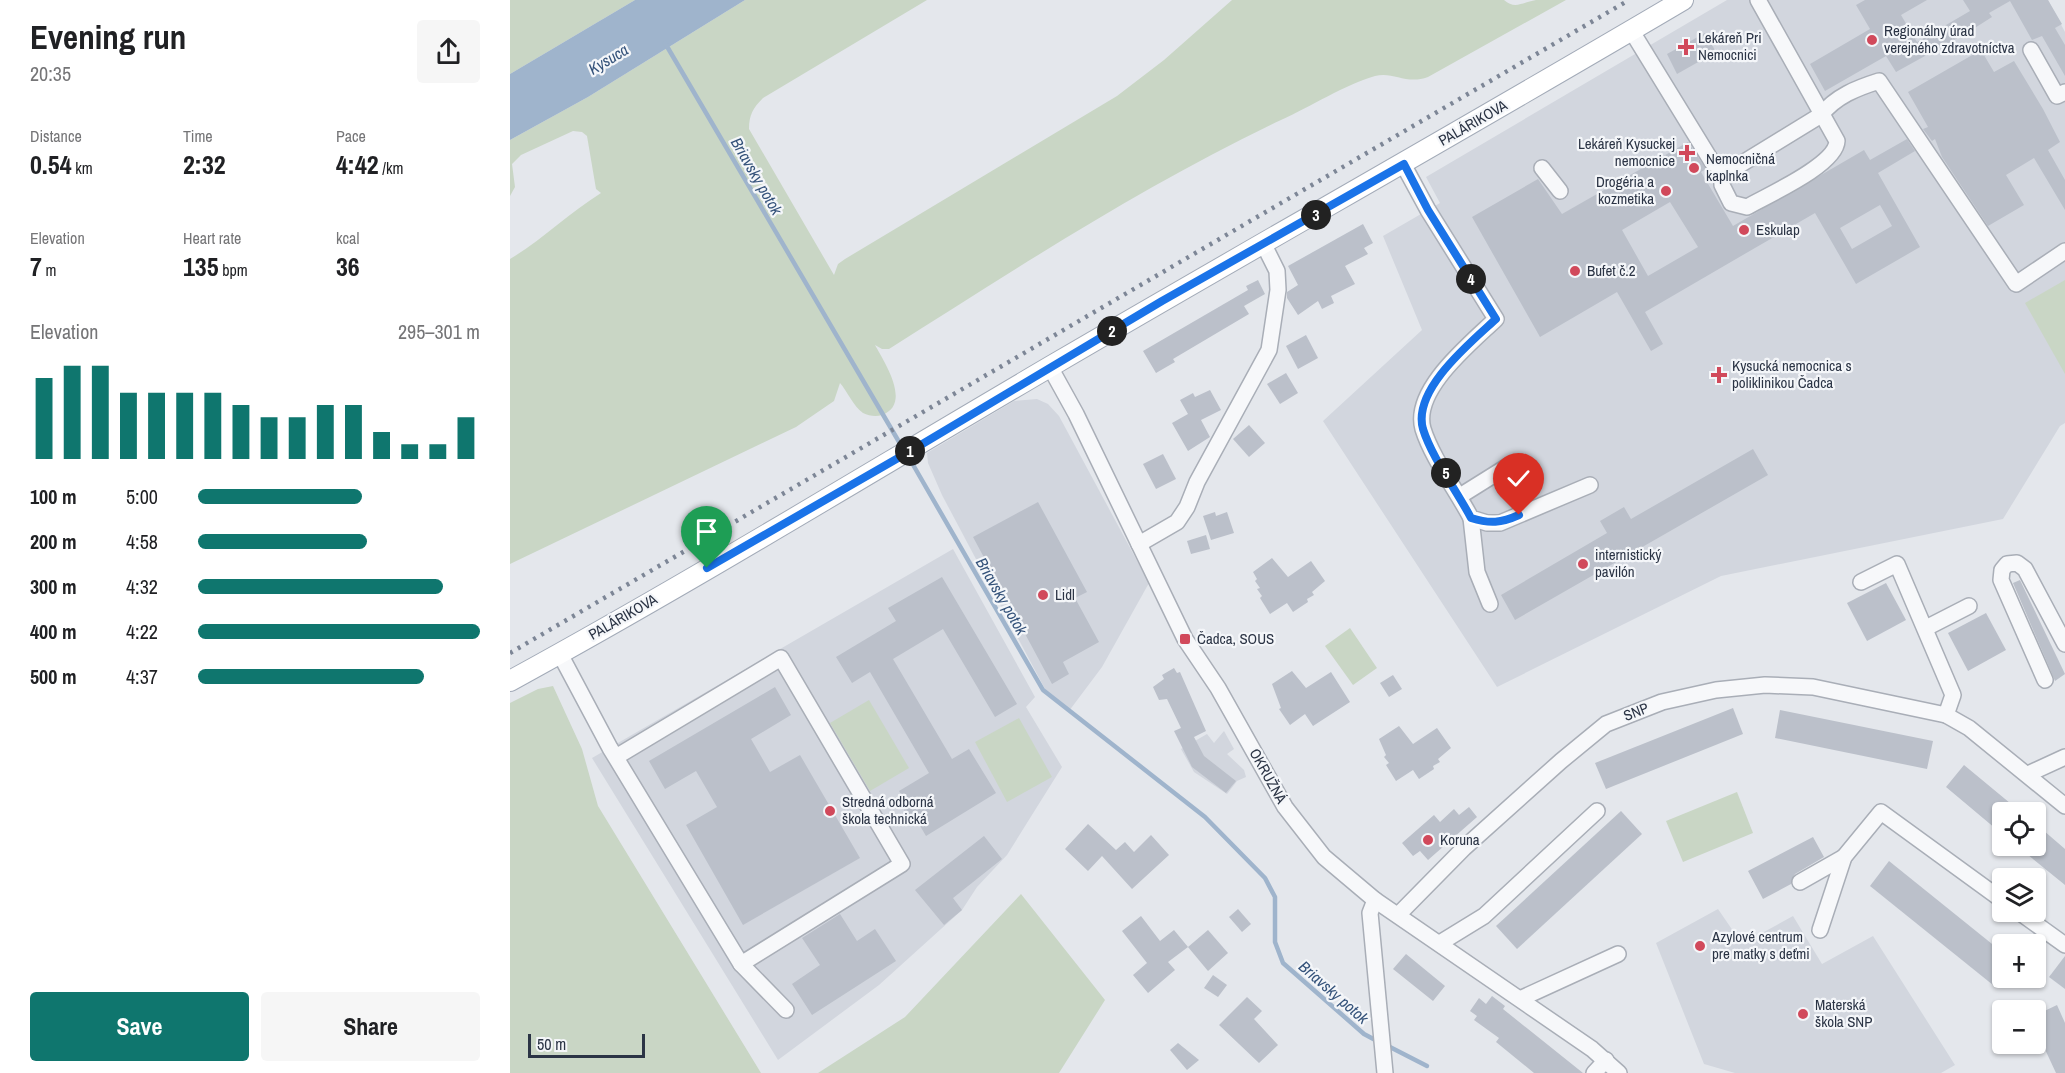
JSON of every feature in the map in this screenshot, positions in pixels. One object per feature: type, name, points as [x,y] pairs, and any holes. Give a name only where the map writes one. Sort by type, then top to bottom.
[{"type":"main road","name":"PALÁRIKOVA","points":[[510,681],[900,458],[1050,367],[1404,164],[1683,0]]},
{"type":"street","points":[[1722,169],[1724,194],[1731,203],[1747,207],[1827,161],[1833,154],[1837,141],[1758,0]]},
{"type":"street","points":[[1631,30],[1712,162],[1722,169],[1732,169],[1821,115],[1830,103],[1858,87],[1879,81],[2016,284],[2065,251]]},
{"type":"street","points":[[2031,50],[2062,98]]},
{"type":"street","points":[[1404,164],[1428,210],[1496,319],[1431,387],[1421,412],[1423,429],[1471,518],[1477,572],[1490,604]]},
{"type":"street","points":[[1542,168],[1560,191]]},
{"type":"street","points":[[1139,544],[1177,522],[1269,350],[1278,290],[1277,271],[1264,245]]},
{"type":"street","name":"OKRUŽNÁ","points":[[1050,367],[1076,414],[1185,639],[1218,688],[1285,807],[1324,857],[1375,900],[1522,998],[1619,1073]]},
{"type":"street","points":[[1460,496],[1508,466]]},
{"type":"street","points":[[1471,518],[1487,523],[1500,523],[1590,485]]},
{"type":"street","points":[[2045,680],[2001,580],[2002,570],[2007,564],[2017,563],[2025,569],[2065,644]]},
{"type":"street","points":[[1861,582],[1897,564],[1953,695],[1946,715]]},
{"type":"street","points":[[1926,628],[1969,606]]},
{"type":"street","points":[[560,654],[616,757],[741,964],[786,1010]]},
{"type":"street","points":[[616,757],[781,658],[902,864],[741,964]]},
{"type":"street","name":"SNP","points":[[1398,915],[1464,848],[1561,760],[1606,724],[1637,710],[1716,690],[1765,685],[1813,687],[1946,715],[1969,728],[2065,806]]},
{"type":"street","points":[[2028,774],[2065,757]]},
{"type":"street","points":[[1440,943],[1484,916],[1597,812]]},
{"type":"street","points":[[1800,882],[1844,857],[1881,812],[1992,893]]},
{"type":"street","points":[[1820,930],[1844,857]]},
{"type":"street","points":[[1375,900],[1370,913],[1376,1004],[1384,1070]]},
{"type":"street","points":[[2033,922],[2065,945]]},
{"type":"street","points":[[1522,998],[1618,954]]},
{"type":"street","points":[[1594,1073],[1605,1060]]},
{"type":"shaded area","name":"Kysucká nemocnica s poliklinikou Čadca","points":[[1727,0],[2048,0],[2065,32],[2065,423],[2060,426],[2003,519],[1721,576],[1497,687],[1323,421],[1422,330],[1383,236],[1440,203],[1426,177]]},
{"type":"shaded area","points":[[1037,399],[1048,404],[1059,416],[1149,583],[1102,667],[1069,711],[1045,689],[942,495],[928,463],[927,453],[1014,401]]},
{"type":"shaded area","name":"Stredná odborná škola technická","points":[[953,549],[1035,697],[1026,707],[1062,767],[1007,855],[977,887],[962,910],[879,985],[778,1060],[592,758]]},
{"type":"shaded area","points":[[1224,731],[1234,749],[1227,754],[1244,770],[1246,777],[1237,781],[1227,794],[1194,772],[1181,749],[1207,734],[1214,743]]},
{"type":"shaded area","name":"Materská škola SNP","points":[[1718,909],[1742,944],[1793,916],[1822,964],[1873,936],[1955,1065],[1941,1073],[1735,1073],[1704,1064],[1656,943]]},
{"type":"green space","points":[[510,0],[635,0],[510,74]]},
{"type":"green space","points":[[745,0],[927,0],[763,98],[751,116],[749,129],[834,275],[838,264],[845,259],[1117,96],[1164,60],[1232,0],[1504,0],[1516,5],[1536,0],[1566,0],[1428,77],[1413,80],[1388,75],[1375,76],[1340,90],[1230,145],[1131,200],[1033,258],[889,349],[882,349],[875,345],[889,371],[896,392],[895,402],[891,409],[882,415],[872,416],[863,413],[840,383],[834,401],[796,427],[510,564],[510,259],[601,193],[596,189],[587,136],[582,132],[573,131],[521,155],[512,164],[515,187],[510,196],[510,140],[588,97]]},
{"type":"green space","points":[[2065,280],[2065,374],[2025,303]]},
{"type":"green space","points":[[1350,628],[1377,668],[1353,685],[1325,646]]},
{"type":"green space","points":[[553,686],[582,749],[598,806],[761,1073],[510,1073],[510,703],[538,689]]},
{"type":"green space","points":[[869,700],[909,768],[870,791],[830,723]]},
{"type":"green space","points":[[1019,718],[1052,777],[1007,802],[975,742]]},
{"type":"green space","points":[[1737,792],[1753,833],[1683,862],[1666,821]]},
{"type":"green space","points":[[1021,894],[1105,1000],[1059,1073],[818,1073],[905,1017]]},
{"type":"water","name":"Kysuca","points":[[635,0],[745,0],[588,97],[510,140],[510,74]]},
{"type":"building","points":[[1865,0],[1927,0],[1901,15],[1917,42],[1970,11],[1963,0],[2048,0],[2062,24],[2055,28],[2065,45],[2065,76],[2042,36],[2032,40],[2010,1],[1989,13],[1992,17],[1970,31],[1896,72],[1886,56],[1825,91],[1810,64],[1870,29],[1856,5]]},
{"type":"building","points":[[1705,33],[1716,52],[1677,74],[1667,54]]},
{"type":"building","points":[[1981,50],[1994,72],[2014,61],[2043,109],[2060,142],[2048,150],[2065,180],[2065,210],[2034,158],[2006,175],[2024,205],[1988,226],[1942,157],[1935,139],[1932,141],[1923,129],[1928,127],[1908,92]]},
{"type":"building","points":[[1907,139],[1915,151],[1878,173],[1920,247],[1856,284],[1815,213],[1645,312],[1663,344],[1651,351],[1617,292],[1540,337],[1472,217],[1538,179],[1562,214],[1688,142],[1706,169],[1701,172],[1733,226],[1864,150],[1870,160]],"holes":[[[1670,202],[1698,247],[1648,276],[1622,230]],[[1880,205],[1892,226],[1852,249],[1840,228]]]},
{"type":"building","points":[[1363,224],[1373,243],[1364,248],[1368,254],[1345,266],[1355,284],[1331,296],[1334,303],[1322,309],[1318,301],[1298,315],[1287,298],[1287,292],[1298,285],[1288,266]]},
{"type":"building","points":[[1258,280],[1265,294],[1244,306],[1249,314],[1173,359],[1175,362],[1156,373],[1143,351],[1248,290],[1246,286]]},
{"type":"building","points":[[1306,335],[1318,358],[1298,369],[1286,346]]},
{"type":"building","points":[[1286,373],[1298,393],[1280,404],[1267,384]]},
{"type":"building","points":[[1210,390],[1221,410],[1201,420],[1210,437],[1188,451],[1172,423],[1188,414],[1180,400],[1193,393],[1195,397]]},
{"type":"building","points":[[1249,425],[1265,443],[1249,457],[1233,439]]},
{"type":"building","name":"internistický pavilón","points":[[1753,449],[1768,475],[1515,620],[1501,595],[1607,533],[1600,521],[1624,507],[1631,519]]},
{"type":"building","points":[[1163,454],[1176,479],[1156,489],[1143,464]]},
{"type":"building","name":"Lidl","points":[[1038,502],[1087,592],[1075,598],[1099,642],[1063,662],[1069,674],[1052,684],[973,537]]},
{"type":"building","points":[[1215,512],[1216,516],[1227,512],[1234,533],[1211,540],[1203,516]]},
{"type":"building","points":[[1206,535],[1210,549],[1191,554],[1187,541]]},
{"type":"building","points":[[1272,558],[1288,577],[1311,561],[1325,581],[1312,592],[1314,595],[1307,599],[1308,602],[1293,612],[1287,603],[1270,614],[1260,598],[1262,596],[1257,589],[1260,588],[1253,572]]},
{"type":"building","points":[[942,577],[1017,704],[995,717],[943,629],[893,659],[952,759],[969,749],[996,793],[926,836],[916,819],[912,822],[902,807],[907,804],[899,791],[929,773],[870,672],[852,683],[836,657],[896,621],[888,608]]},
{"type":"building","points":[[2020,580],[2065,674],[2055,681],[2013,583]]},
{"type":"building","points":[[1886,583],[1906,620],[1867,641],[1847,603]]},
{"type":"building","points":[[1986,613],[2006,650],[1968,671],[1948,633]]},
{"type":"building","points":[[1174,668],[1177,673],[1180,672],[1206,731],[1194,737],[1204,756],[1236,781],[1226,793],[1192,767],[1174,731],[1181,728],[1167,699],[1159,700],[1153,687],[1164,679],[1162,675]]},
{"type":"building","points":[[1292,671],[1306,688],[1331,672],[1350,702],[1313,726],[1305,714],[1290,725],[1279,709],[1281,708],[1272,684]]},
{"type":"building","points":[[1393,675],[1402,689],[1389,697],[1380,683]]},
{"type":"building","points":[[775,687],[791,715],[751,739],[770,772],[800,755],[860,858],[743,925],[686,825],[717,807],[696,771],[665,789],[649,761]]},
{"type":"building","points":[[1733,708],[1743,734],[1606,789],[1595,763]]},
{"type":"building","points":[[1780,710],[1933,741],[1927,769],[1775,738]]},
{"type":"building","points":[[1399,726],[1413,744],[1437,728],[1451,748],[1438,759],[1440,762],[1433,766],[1434,769],[1419,779],[1413,770],[1396,781],[1386,765],[1389,763],[1384,757],[1386,755],[1379,739]]},
{"type":"building","points":[[1964,765],[2009,802],[1992,802],[1992,826],[1946,787]]},
{"type":"building","name":"Koruna","points":[[1469,807],[1477,817],[1428,860],[1420,851],[1413,856],[1402,843],[1434,815],[1440,822],[1454,809],[1459,815]]},
{"type":"building","points":[[1621,811],[1642,834],[1517,949],[1496,926]]},
{"type":"building","points":[[1088,824],[1116,850],[1125,842],[1134,852],[1151,835],[1169,855],[1132,889],[1102,856],[1088,871],[1065,849]]},
{"type":"building","points":[[2046,833],[2065,849],[2065,885],[2029,856],[2046,856]]},
{"type":"building","points":[[984,836],[1002,859],[953,898],[962,910],[944,925],[915,890]]},
{"type":"building","points":[[1813,837],[1824,857],[1795,874],[1791,884],[1763,899],[1748,871]]},
{"type":"building","points":[[1889,861],[1992,944],[1992,984],[1870,886]]},
{"type":"building","points":[[1238,909],[1251,924],[1242,932],[1229,917]]},
{"type":"building","points":[[840,914],[857,941],[875,929],[896,961],[812,1015],[792,984],[820,965],[802,938]]},
{"type":"building","points":[[1141,916],[1160,941],[1174,930],[1188,947],[1168,962],[1175,970],[1148,993],[1133,975],[1147,963],[1122,931]]},
{"type":"building","points":[[1208,930],[1228,953],[1208,971],[1188,947]]},
{"type":"building","points":[[1406,954],[1445,986],[1433,1001],[1393,969]]},
{"type":"building","points":[[2065,956],[2065,989],[2049,977]]},
{"type":"building","points":[[1213,975],[1227,985],[1218,997],[1204,988]]},
{"type":"building","points":[[1492,996],[1505,1006],[1503,1009],[1583,1073],[1534,1073],[1496,1042],[1499,1038],[1474,1020],[1477,1016],[1470,1011],[1479,998],[1486,1004]]},
{"type":"building","points":[[1247,997],[1262,1011],[1254,1019],[1278,1045],[1259,1063],[1219,1025]]},
{"type":"building","points":[[2057,1005],[2065,1023],[2065,1073],[2056,1073],[2046,1052],[2046,1010]]},
{"type":"building","points":[[1178,1043],[1199,1060],[1187,1070],[1170,1050]]},
{"type":"waterway","name":"Briavsky potok","points":[[665,43],[902,447]]},
{"type":"waterway","name":"Briavsky potok","points":[[908,456],[1043,690],[1205,817],[1265,878],[1275,897],[1275,942],[1283,963],[1364,1034],[1379,1042]]},
{"type":"waterway","name":"Briavsky potok","points":[[1386,1045],[1427,1066]]},
{"type":"railway","points":[[510,653],[1629,0]]},
{"type":"place","name":"Regionálny úrad verejného zdravotníctva","points":[[1872,40]]},
{"type":"place","name":"Lekáreň Pri Nemocnici","points":[[1686,47]]},
{"type":"place","name":"Lekáreň Kysuckej nemocnice","points":[[1687,153]]},
{"type":"place","name":"Nemocničná kaplnka","points":[[1694,168]]},
{"type":"place","name":"Drogéria a kozmetika","points":[[1666,191]]},
{"type":"place","name":"Eskulap","points":[[1744,230]]},
{"type":"place","name":"Bufet č.2","points":[[1575,271]]},
{"type":"place","name":"Kysucká nemocnica s poliklinikou Čadca","points":[[1719,375]]},
{"type":"place","name":"internistický pavilón","points":[[1583,564]]},
{"type":"place","name":"Lidl","points":[[1043,595]]},
{"type":"place","name":"Čadca, SOUS","points":[[1185,639]]},
{"type":"place","name":"Stredná odborná škola technická","points":[[830,811]]},
{"type":"place","name":"Koruna","points":[[1428,840]]},
{"type":"place","name":"Azylové centrum pre matky s deťmi","points":[[1700,946]]},
{"type":"place","name":"Materská škola SNP","points":[[1803,1014]]},
{"type":"route","points":[[707,568],[875,470],[900,458],[1162,301],[1404,164],[1428,210],[1496,319],[1431,387],[1421,412],[1423,429],[1471,518],[1487,523],[1500,523],[1519,515]]}]
